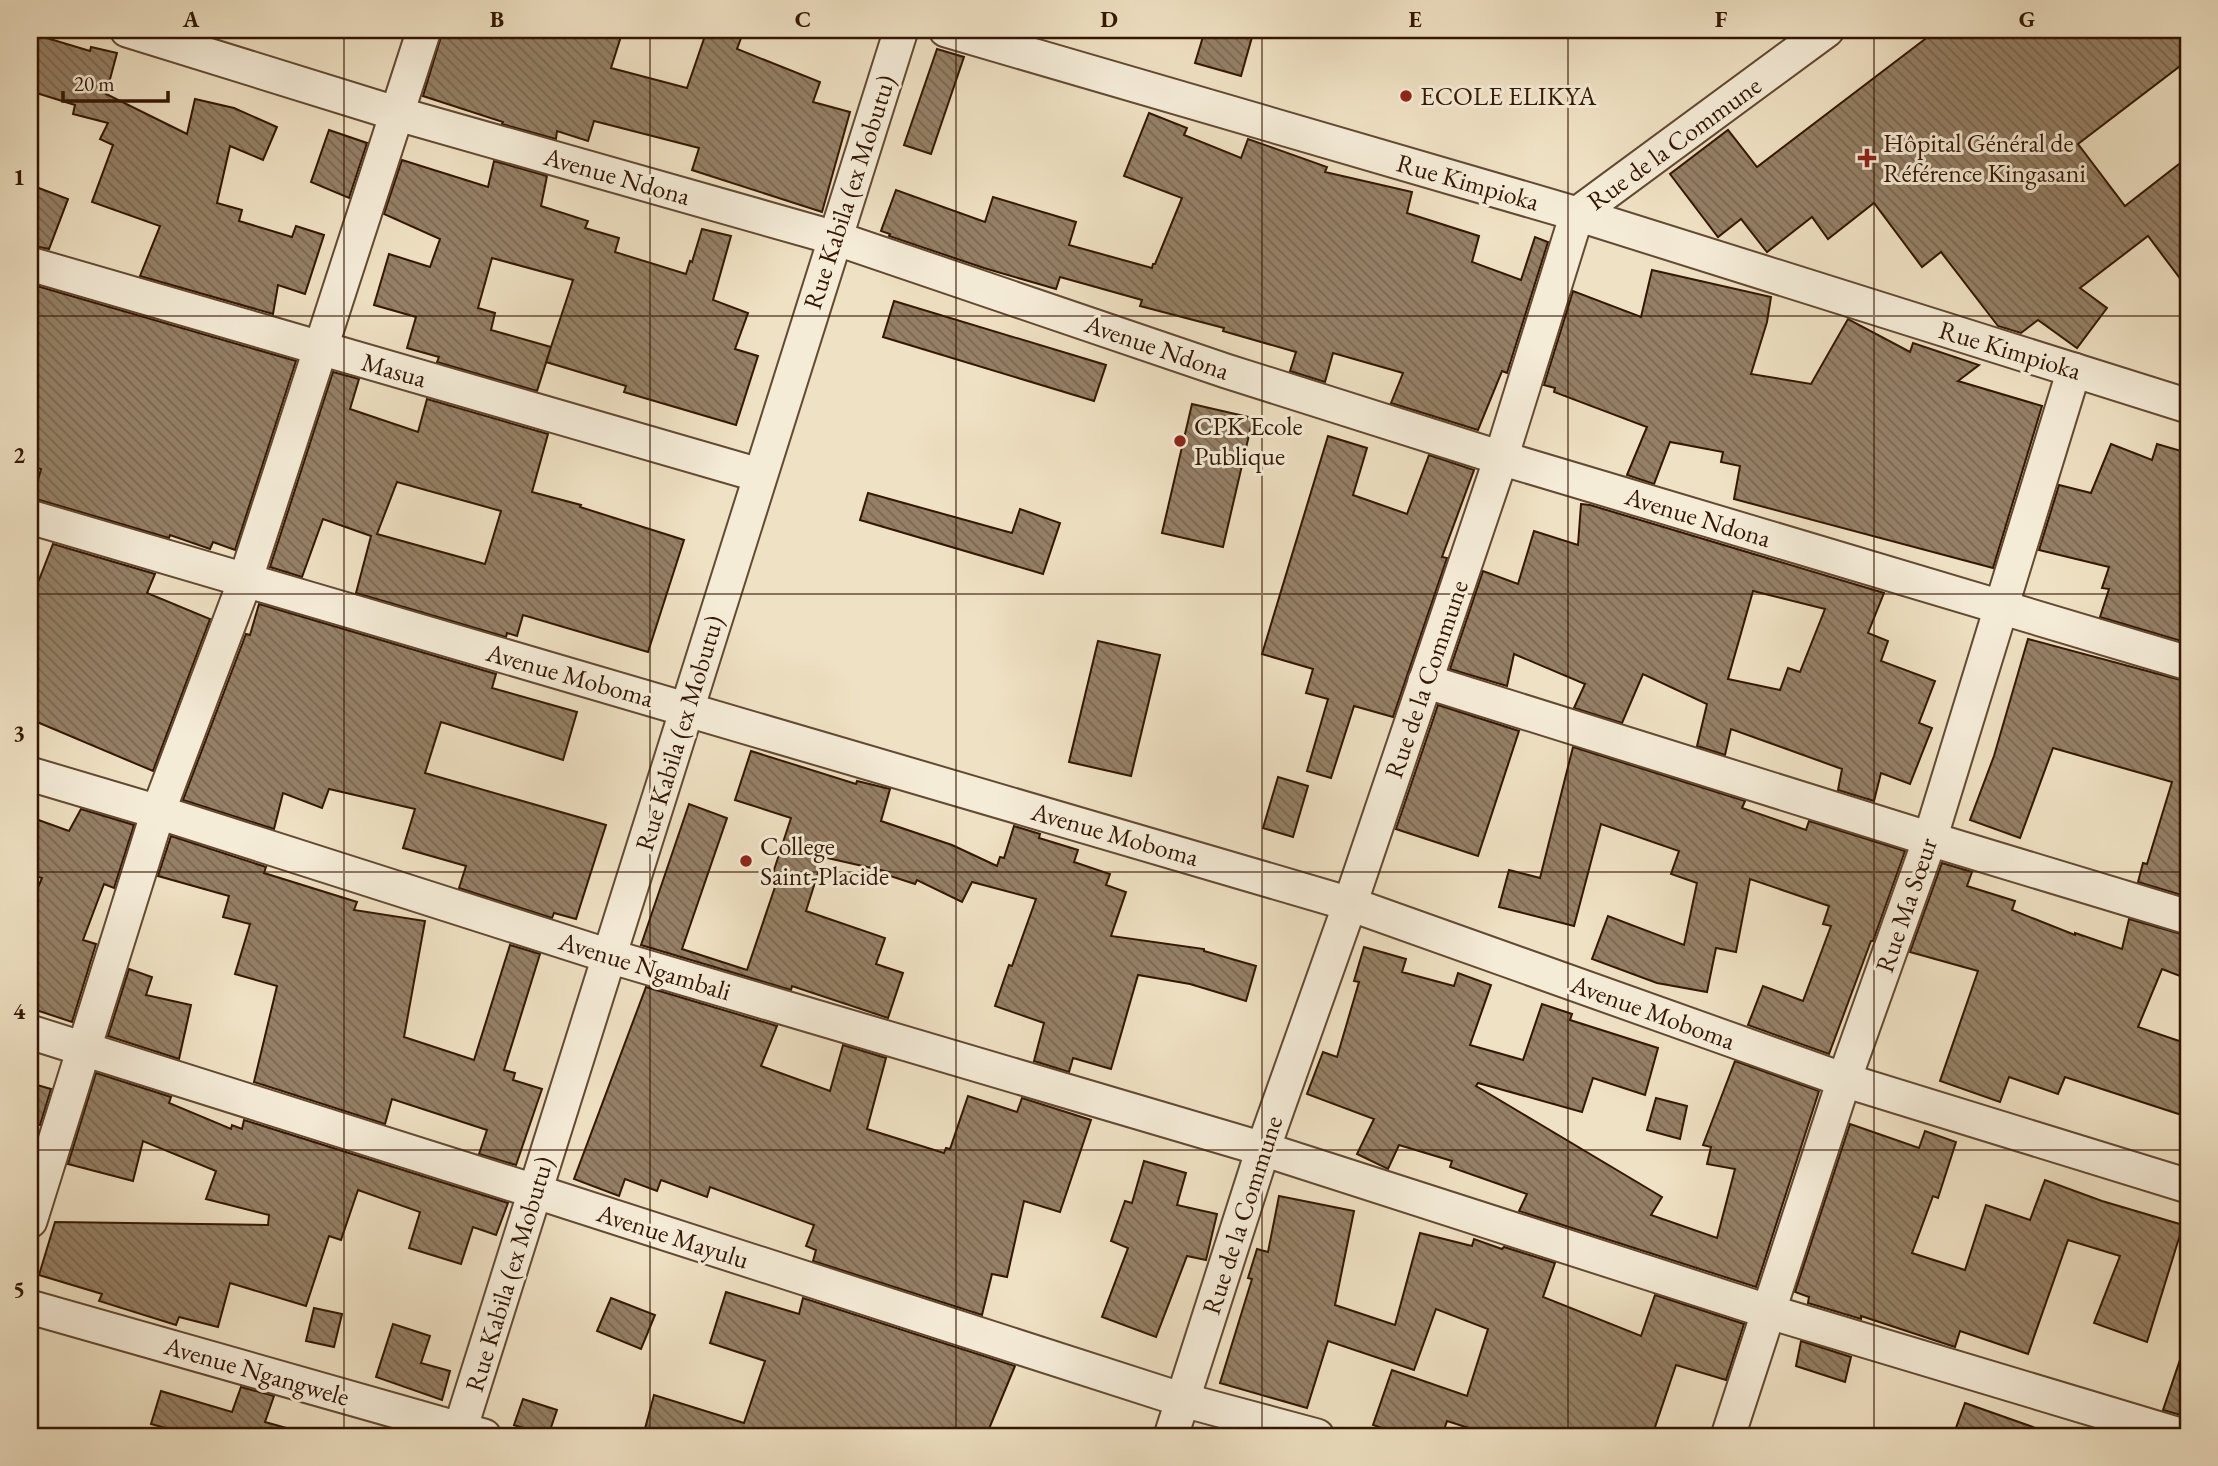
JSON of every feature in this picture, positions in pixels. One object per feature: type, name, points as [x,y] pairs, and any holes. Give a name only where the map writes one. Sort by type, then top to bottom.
[{"type":"street","name":"Avenue Ndona","points":[[127,30],[398,114],[835,238],[1226,371],[1501,458],[2188,663]]},
{"type":"street","points":[[30,1221],[158,812],[245,581],[424,30]]},
{"type":"street","name":"Rue Kabila (ex Mobutu)","points":[[467,1434],[534,1191],[901,30]]},
{"type":"street","name":"Rue Kimpioka","points":[[946,30],[1577,214],[2188,406]]},
{"type":"street","name":"Rue de la Commune","points":[[1171,1436],[1262,1149],[1350,904],[1501,458],[1577,214],[1827,30]]},
{"type":"street","name":"Masua","points":[[30,264],[759,475]]},
{"type":"street","name":"Rue Ma Sœur","points":[[1728,1436],[1844,1080],[1930,839],[2074,370]]},
{"type":"street","name":"Avenue Moboma","points":[[30,517],[1350,904],[1844,1080],[2188,1186]]},
{"type":"street","points":[[1425,681],[2188,917]]},
{"type":"street","name":"Avenue Ngambali","points":[[30,774],[158,812],[609,956],[1262,1149],[1770,1312],[2183,1436]]},
{"type":"street","name":"Avenue Mayulu","points":[[30,1032],[1183,1400],[1317,1436]]},
{"type":"street","name":"Avenue Ngangwele","points":[[30,1307],[467,1434]]},
{"type":"building","points":[[443,30],[623,30],[611,68],[687,88],[707,30],[744,30],[737,49],[820,82],[813,102],[850,112],[822,212],[692,170],[699,148],[594,121],[588,141],[557,131],[556,139],[502,124],[503,122],[423,96]]},
{"type":"building","points":[[1205,30],[1254,30],[1241,76],[1195,63]]},
{"type":"building","points":[[1937,30],[2188,30],[2188,60],[2078,144],[2125,206],[2188,157],[2188,289],[2148,236],[2080,288],[2107,308],[2077,348],[2038,320],[2021,333],[1998,326],[1941,252],[1922,267],[1874,203],[1828,239],[1812,217],[1767,252],[1741,219],[1718,237],[1670,174],[1728,130],[1757,167]]},
{"type":"building","points":[[30,33],[90,51],[91,47],[117,53],[106,94],[187,134],[195,99],[234,108],[277,127],[263,160],[230,146],[217,203],[242,210],[239,221],[292,237],[296,226],[324,235],[305,294],[278,285],[273,314],[140,276],[160,226],[92,202],[113,145],[100,139],[108,123],[73,114],[75,105],[30,91]]},
{"type":"building","points":[[937,49],[964,57],[931,154],[904,145]]},
{"type":"building","points":[[1149,113],[1187,128],[1184,135],[1241,158],[1248,139],[1327,167],[1325,172],[1412,192],[1407,213],[1479,236],[1472,262],[1521,280],[1535,237],[1548,242],[1507,373],[1502,371],[1478,430],[1391,403],[1403,373],[1333,353],[1325,382],[1290,371],[1296,352],[1223,331],[1224,328],[1140,306],[1142,300],[1060,277],[1056,289],[984,268],[881,231],[896,190],[985,222],[993,197],[1076,222],[1069,245],[1152,268],[1182,198],[1124,176]]},
{"type":"building","points":[[329,130],[367,143],[349,198],[311,182]]},
{"type":"building","points":[[402,160],[488,187],[494,161],[547,176],[541,206],[588,221],[585,228],[619,238],[615,252],[686,274],[702,229],[731,236],[713,300],[748,313],[735,349],[758,356],[736,425],[624,392],[626,386],[546,362],[537,391],[437,362],[439,357],[407,348],[416,317],[374,305],[389,254],[430,267],[440,239],[384,214]],"holes":[[[492,258],[573,280],[551,347],[491,330],[495,313],[478,308]]]},
{"type":"building","points":[[36,187],[68,199],[49,249],[30,245],[30,203]]},
{"type":"building","points":[[1652,270],[1771,297],[1767,322],[1751,374],[1811,384],[1848,319],[1910,352],[1913,343],[1979,365],[1958,381],[2042,406],[1993,568],[1734,499],[1740,466],[1721,462],[1723,452],[1670,442],[1654,484],[1627,475],[1647,427],[1554,392],[1555,388],[1544,385],[1573,291],[1641,317]]},
{"type":"building","points":[[30,284],[296,361],[235,550],[213,542],[210,549],[170,535],[169,538],[33,498],[41,469],[30,465]]},
{"type":"building","points":[[894,301],[1106,365],[1094,401],[883,337]]},
{"type":"building","points":[[333,372],[359,379],[350,409],[418,432],[427,399],[548,434],[532,492],[581,505],[580,507],[684,540],[648,652],[523,615],[517,636],[507,633],[506,637],[356,593],[371,536],[323,519],[302,577],[270,567]],"holes":[[[397,482],[501,511],[485,564],[377,534]]]},
{"type":"building","points":[[1192,404],[1253,418],[1223,547],[1162,533]]},
{"type":"building","points":[[1328,436],[1367,448],[1353,495],[1407,514],[1429,455],[1474,470],[1442,557],[1447,558],[1393,717],[1354,706],[1331,778],[1307,771],[1328,699],[1306,693],[1313,669],[1262,654]]},
{"type":"building","points":[[2111,444],[2152,460],[2157,444],[2188,453],[2188,485],[2180,513],[2188,514],[2188,643],[2100,617],[2109,589],[2102,588],[2109,567],[2039,550],[2059,485],[2091,493]]},
{"type":"building","points":[[868,493],[1012,533],[1020,509],[1060,523],[1043,574],[860,520]]},
{"type":"building","points":[[1581,504],[1590,505],[1884,593],[1868,633],[1888,641],[1881,661],[1935,681],[1919,723],[1932,728],[1910,784],[1881,773],[1874,801],[1838,790],[1842,769],[1731,729],[1725,755],[1697,746],[1707,704],[1643,674],[1622,723],[1574,708],[1585,684],[1514,654],[1507,686],[1450,669],[1483,571],[1518,584],[1534,531],[1578,545]],"holes":[[[1753,591],[1825,609],[1800,672],[1788,668],[1780,690],[1728,679]]]},
{"type":"building","points":[[53,544],[155,574],[147,593],[210,619],[153,771],[30,719],[30,603]]},
{"type":"building","points":[[259,604],[496,674],[492,688],[577,712],[563,760],[441,722],[425,773],[606,825],[576,919],[554,913],[552,918],[459,888],[466,866],[403,848],[415,809],[329,789],[322,808],[283,793],[274,829],[183,800],[246,634],[250,635]]},
{"type":"building","points":[[2028,639],[2188,682],[2188,897],[2138,882],[2143,863],[2147,864],[2172,782],[2053,748],[2020,838],[1970,820],[1994,756]]},
{"type":"building","points":[[1098,641],[1160,655],[1131,776],[1069,762]]},
{"type":"building","points":[[1438,705],[1519,731],[1478,856],[1396,829]]},
{"type":"building","points":[[1573,747],[1745,801],[1742,808],[1806,830],[1809,821],[1905,851],[1829,1054],[1748,1025],[1763,986],[1803,1001],[1831,926],[1823,924],[1829,906],[1750,879],[1736,952],[1716,948],[1707,992],[1657,983],[1592,959],[1608,916],[1684,945],[1697,883],[1671,874],[1679,851],[1601,824],[1574,926],[1499,907],[1509,870],[1540,878]]},
{"type":"building","points":[[751,751],[856,784],[857,781],[890,789],[881,821],[952,845],[997,866],[1000,857],[1004,858],[1014,826],[1040,834],[1039,838],[1078,850],[1074,862],[1110,874],[1106,885],[1126,892],[1111,936],[1204,949],[1256,966],[1246,1001],[1190,984],[1138,975],[1111,1069],[1073,1058],[1069,1072],[1034,1061],[1044,1023],[995,1006],[1036,899],[972,882],[962,902],[917,880],[915,884],[887,875],[889,872],[823,857],[806,911],[885,938],[876,964],[903,973],[888,1018],[792,986],[791,990],[641,945],[689,804],[727,818],[682,949],[747,970],[777,881],[771,879],[791,818],[735,800]]},
{"type":"building","points":[[1278,777],[1308,786],[1293,837],[1263,828]]},
{"type":"building","points":[[81,809],[134,825],[114,888],[104,884],[83,940],[96,944],[72,1022],[30,1008],[30,906],[42,878],[30,874],[30,817],[69,831]]},
{"type":"building","points":[[171,836],[266,867],[264,873],[357,902],[354,910],[425,921],[404,1037],[474,1060],[510,945],[540,954],[504,1070],[515,1073],[513,1080],[542,1089],[516,1165],[479,1154],[487,1130],[392,1099],[385,1124],[254,1082],[277,986],[235,974],[250,924],[223,917],[229,896],[158,876]]},
{"type":"building","points":[[1942,863],[1972,872],[1967,886],[2015,901],[2012,910],[2075,935],[2122,949],[2129,919],[2188,936],[2188,979],[2162,969],[2138,1027],[2188,1044],[2188,1117],[2065,1077],[2058,1094],[2009,1077],[2000,1102],[1940,1081],[1978,971],[1910,952]]},
{"type":"building","points":[[1364,947],[1406,959],[1402,972],[1454,986],[1458,973],[1491,985],[1470,1045],[1523,1060],[1542,1004],[1572,1014],[1570,1020],[1658,1048],[1645,1095],[1593,1078],[1582,1112],[1478,1083],[1476,1086],[1662,1197],[1651,1215],[1717,1238],[1735,1169],[1707,1164],[1711,1147],[1703,1145],[1735,1061],[1819,1091],[1756,1287],[1519,1211],[1527,1194],[1450,1167],[1452,1161],[1399,1145],[1388,1169],[1357,1154],[1374,1119],[1307,1094],[1323,1052],[1337,1057],[1359,982],[1354,981]]},
{"type":"building","points":[[129,969],[152,977],[146,995],[191,1005],[179,1059],[108,1036]]},
{"type":"building","points":[[646,987],[777,1026],[761,1066],[830,1091],[843,1045],[886,1058],[867,1129],[944,1153],[946,1148],[950,1149],[968,1096],[1017,1112],[1022,1098],[1091,1120],[1060,1212],[1024,1201],[1007,1277],[992,1274],[982,1315],[813,1261],[816,1250],[806,1246],[814,1225],[710,1187],[707,1197],[661,1180],[657,1191],[625,1179],[619,1196],[574,1179]]},
{"type":"building","points":[[96,1073],[171,1097],[169,1103],[231,1129],[232,1125],[242,1129],[244,1120],[508,1203],[496,1235],[473,1227],[461,1264],[409,1248],[420,1212],[358,1190],[341,1240],[329,1236],[306,1306],[230,1283],[218,1327],[179,1317],[176,1325],[99,1301],[102,1294],[39,1275],[55,1222],[268,1225],[269,1215],[206,1199],[216,1171],[143,1141],[133,1181],[68,1164]]},
{"type":"building","points":[[30,1083],[51,1089],[40,1125],[30,1122]]},
{"type":"building","points":[[1656,1098],[1687,1106],[1680,1139],[1647,1130]]},
{"type":"building","points":[[1850,1124],[1919,1148],[1925,1131],[1956,1142],[1938,1198],[1933,1196],[1912,1253],[1965,1270],[1986,1205],[2030,1220],[2045,1180],[2102,1201],[2183,1225],[2147,1342],[2094,1323],[2120,1256],[2068,1240],[2028,1354],[1960,1331],[1955,1347],[1861,1316],[1861,1319],[1808,1303],[1809,1297],[1795,1292]]},
{"type":"building","points":[[1144,1161],[1186,1173],[1177,1205],[1217,1214],[1206,1260],[1187,1256],[1156,1337],[1102,1317],[1128,1248],[1111,1241],[1125,1201],[1132,1203]]},
{"type":"building","points":[[1279,1196],[1354,1211],[1335,1305],[1395,1325],[1420,1233],[1472,1246],[1474,1239],[1555,1263],[1543,1297],[1641,1336],[1655,1295],[1744,1324],[1726,1380],[1676,1365],[1652,1436],[1494,1436],[1447,1421],[1442,1436],[1405,1436],[1373,1425],[1392,1370],[1467,1396],[1488,1329],[1436,1309],[1414,1370],[1328,1341],[1307,1408],[1220,1383],[1252,1279],[1248,1278],[1257,1249],[1268,1252]]},
{"type":"building","points":[[726,1292],[799,1314],[803,1298],[1015,1366],[986,1436],[643,1436],[654,1395],[744,1423],[765,1361],[710,1343]]},
{"type":"building","points":[[611,1298],[655,1315],[641,1349],[597,1331]]},
{"type":"building","points":[[314,1308],[342,1314],[334,1347],[306,1341]]},
{"type":"building","points":[[393,1324],[430,1336],[421,1363],[450,1371],[442,1400],[376,1377]]},
{"type":"building","points":[[1801,1341],[1851,1357],[1845,1382],[1796,1366]]},
{"type":"building","points":[[2184,1348],[2188,1349],[2188,1417],[2163,1410]]},
{"type":"building","points":[[241,1387],[274,1396],[265,1422],[290,1429],[289,1436],[195,1436],[151,1424],[161,1391],[232,1412]]},
{"type":"building","points":[[523,1399],[557,1410],[548,1436],[514,1425]]},
{"type":"building","points":[[1965,1403],[2047,1432],[2046,1436],[1953,1436]]},
{"type":"place","name":"ECOLE ELIKYA","points":[[1406,96]]},
{"type":"place","name":"Hôpital Général de Référence Kingasani","points":[[1867,158]]},
{"type":"place","name":"CPK Ecole Publique","points":[[1180,441]]},
{"type":"place","name":"College Saint-Placide","points":[[746,861]]}]
